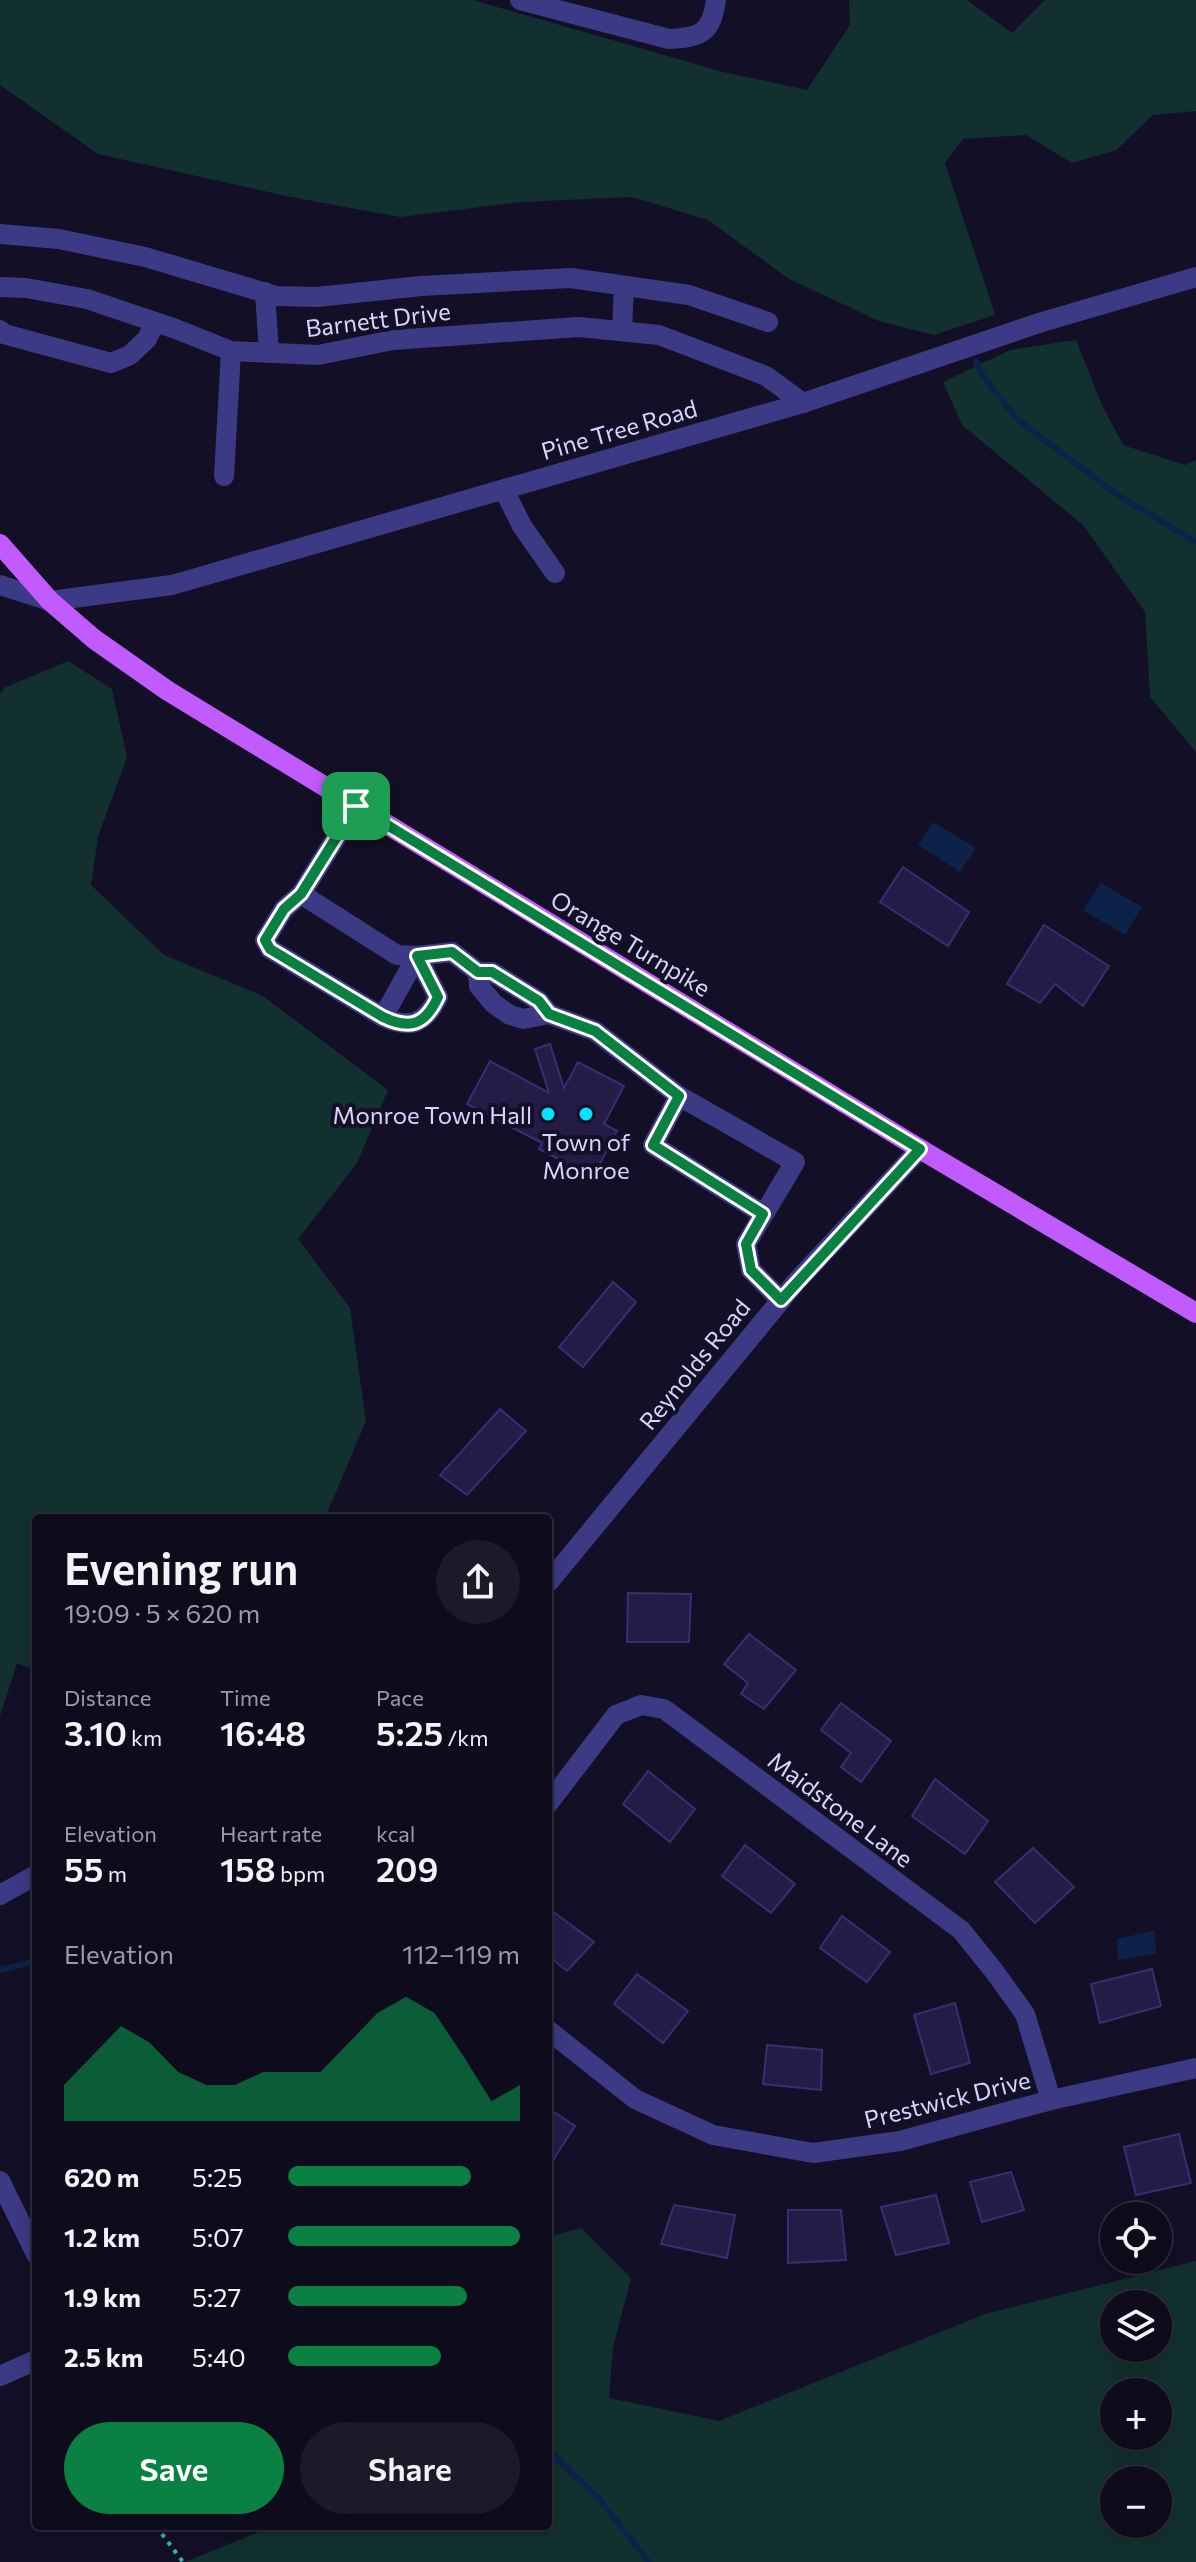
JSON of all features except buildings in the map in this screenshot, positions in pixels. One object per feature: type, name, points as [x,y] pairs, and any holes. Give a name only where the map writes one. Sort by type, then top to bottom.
[{"type":"main road","name":"Orange Turnpike","points":[[0,544],[50,601],[94,639],[168,691],[920,1149],[1196,1313]]},
{"type":"street","points":[[520,0],[669,39],[695,37],[705,31],[713,17],[716,0]]},
{"type":"street","points":[[0,234],[59,239],[145,257],[276,296],[317,297],[436,285],[571,278],[689,295],[768,322]]},
{"type":"street","name":"Pine Tree Road","points":[[50,601],[172,585],[803,403],[1042,322],[1196,277]]},
{"type":"street","points":[[622,331],[624,286]]},
{"type":"street","name":"Barnett Drive","points":[[0,287],[26,288],[87,299],[231,351],[318,355],[393,340],[579,327],[659,335],[766,376],[803,403]]},
{"type":"street","points":[[265,292],[269,353]]},
{"type":"street","points":[[0,330],[4,334],[61,351],[111,363],[130,355],[147,339],[155,322]]},
{"type":"street","points":[[224,476],[231,351]]},
{"type":"street","points":[[504,490],[522,526],[555,573]]},
{"type":"street","points":[[0,585],[50,601]]},
{"type":"street","points":[[356,806],[301,894],[284,909],[265,940],[270,949],[383,1017],[409,1025],[420,1020],[438,997],[417,956]]},
{"type":"street","points":[[301,894],[397,955],[452,952],[478,972],[492,972],[539,1001],[549,1014],[595,1031],[679,1096],[795,1162],[746,1244],[751,1270],[781,1300]]},
{"type":"street","points":[[383,1017],[417,956]]},
{"type":"street","points":[[679,1096],[653,1145],[763,1214]]},
{"type":"street","name":"Reynolds Road","points":[[552,1578],[781,1300],[920,1149]]},
{"type":"street","name":"Maidstone Lane","points":[[552,1799],[616,1715],[641,1705],[664,1709],[961,1930],[1025,2014],[1051,2100]]},
{"type":"street","points":[[0,1895],[32,1877]]},
{"type":"street","name":"Prestwick Drive","points":[[552,2033],[635,2099],[713,2135],[813,2153],[900,2141],[1051,2100],[1196,2068]]},
{"type":"street","points":[[0,2181],[32,2246]]},
{"type":"street","points":[[0,2376],[32,2362]]},
{"type":"path","points":[[159,2530],[183,2562]]},
{"type":"green space","points":[[0,0],[473,0],[723,72],[807,90],[850,25],[849,0],[967,0],[1012,33],[1045,0],[1196,0],[1196,111],[1153,115],[1116,150],[1072,163],[1026,135],[963,139],[945,163],[995,315],[934,335],[879,321],[789,279],[708,220],[632,197],[521,202],[400,217],[291,197],[98,154],[0,85]]},
{"type":"green space","points":[[1076,340],[1101,403],[1123,445],[1185,465],[1196,460],[1196,752],[1150,697],[1145,612],[1083,525],[962,425],[943,382],[1010,350]]},
{"type":"green space","points":[[68,661],[112,689],[127,757],[98,837],[91,885],[164,955],[263,996],[388,1090],[357,1163],[298,1239],[350,1308],[366,1421],[327,1514],[32,1514],[32,1669],[17,1663],[0,1716],[0,694],[4,688]]},
{"type":"green space","points":[[581,2228],[631,2278],[613,2348],[609,2398],[719,2421],[985,2314],[1144,2274],[1172,2274],[1172,2267],[1196,2261],[1196,2562],[185,2562],[263,2530],[552,2530],[552,2236]]},
{"type":"water","points":[[933,822],[976,848],[960,872],[918,845]]},
{"type":"water","points":[[1101,883],[1142,907],[1125,935],[1083,910]]},
{"type":"water","points":[[1155,1930],[1156,1954],[1118,1960],[1117,1939]]},
{"type":"waterway","points":[[976,361],[983,376],[1017,419],[1119,496],[1196,542]]},
{"type":"waterway","points":[[0,1970],[32,1962]]},
{"type":"waterway","points":[[552,2454],[600,2500],[649,2562]]},
{"type":"place","name":"Monroe Town Hall","points":[[548,1114]]},
{"type":"place","name":"Town of Monroe","points":[[586,1114]]},
{"type":"route","points":[[356,806],[920,1149],[781,1300],[751,1270],[746,1244],[763,1214],[653,1145],[679,1096],[595,1031],[549,1014],[539,1001],[492,972],[478,972],[452,952],[417,956],[438,997],[420,1020],[409,1025],[383,1017],[270,949],[265,940],[284,909],[301,894],[356,806]]}]
